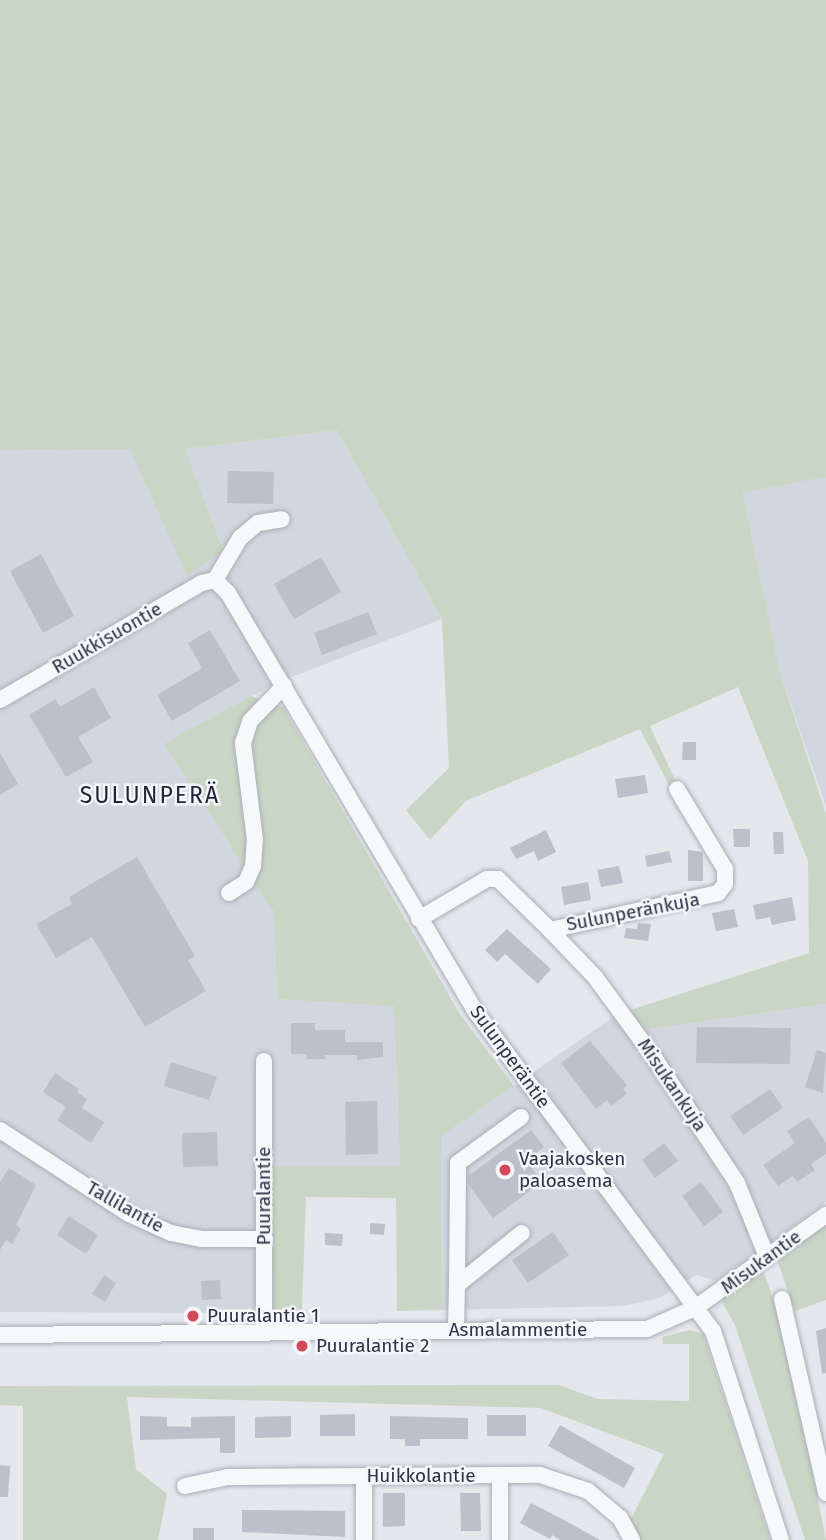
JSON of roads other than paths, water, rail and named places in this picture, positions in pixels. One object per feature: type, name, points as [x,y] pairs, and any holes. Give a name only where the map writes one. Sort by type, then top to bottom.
[{"type":"street","points":[[215,580],[240,538],[258,523],[282,519]]},
{"type":"street","name":"Sulunperäntie","points":[[215,580],[228,593],[284,686],[475,1012],[713,1331],[781,1540]]},
{"type":"street","name":"Ruukkisuontie","points":[[0,700],[202,583],[215,580]]},
{"type":"street","points":[[229,893],[246,882],[253,866],[256,840],[243,743],[250,721],[284,686]]},
{"type":"street","name":"Sulunperänkuja","points":[[419,919],[487,879],[498,879],[550,930],[719,893],[725,884],[724,869],[677,789]]},
{"type":"street","name":"Misukankuja","points":[[550,930],[595,977],[655,1059],[737,1183],[767,1257]]},
{"type":"street","name":"Puuralantie","points":[[264,1061],[264,1331]]},
{"type":"street","points":[[456,1330],[458,1163],[521,1117]]},
{"type":"street","name":"Tallilantie","points":[[0,1130],[129,1214],[171,1233],[202,1239],[265,1239]]},
{"type":"street","name":"Misukantie","points":[[695,1308],[826,1215]]},
{"type":"street","points":[[457,1285],[522,1233]]},
{"type":"street","points":[[782,1299],[826,1493]]},
{"type":"street","name":"Asmalammentie","points":[[0,1335],[647,1329],[695,1308]]},
{"type":"street","points":[[500,1475],[500,1540]]},
{"type":"street","name":"Huikkolantie","points":[[185,1486],[228,1476],[540,1475],[588,1491],[620,1518],[632,1540]]},
{"type":"street","points":[[364,1477],[364,1540]]},
{"type":"place","name":"Vaajakosken paloasema","points":[[505,1170]]},
{"type":"place","name":"Puuralantie 1","points":[[193,1316]]},
{"type":"place","name":"Puuralantie 2","points":[[302,1346]]},
{"type":"district","name":"SULUNPERÄ","points":[[150,795]]}]
